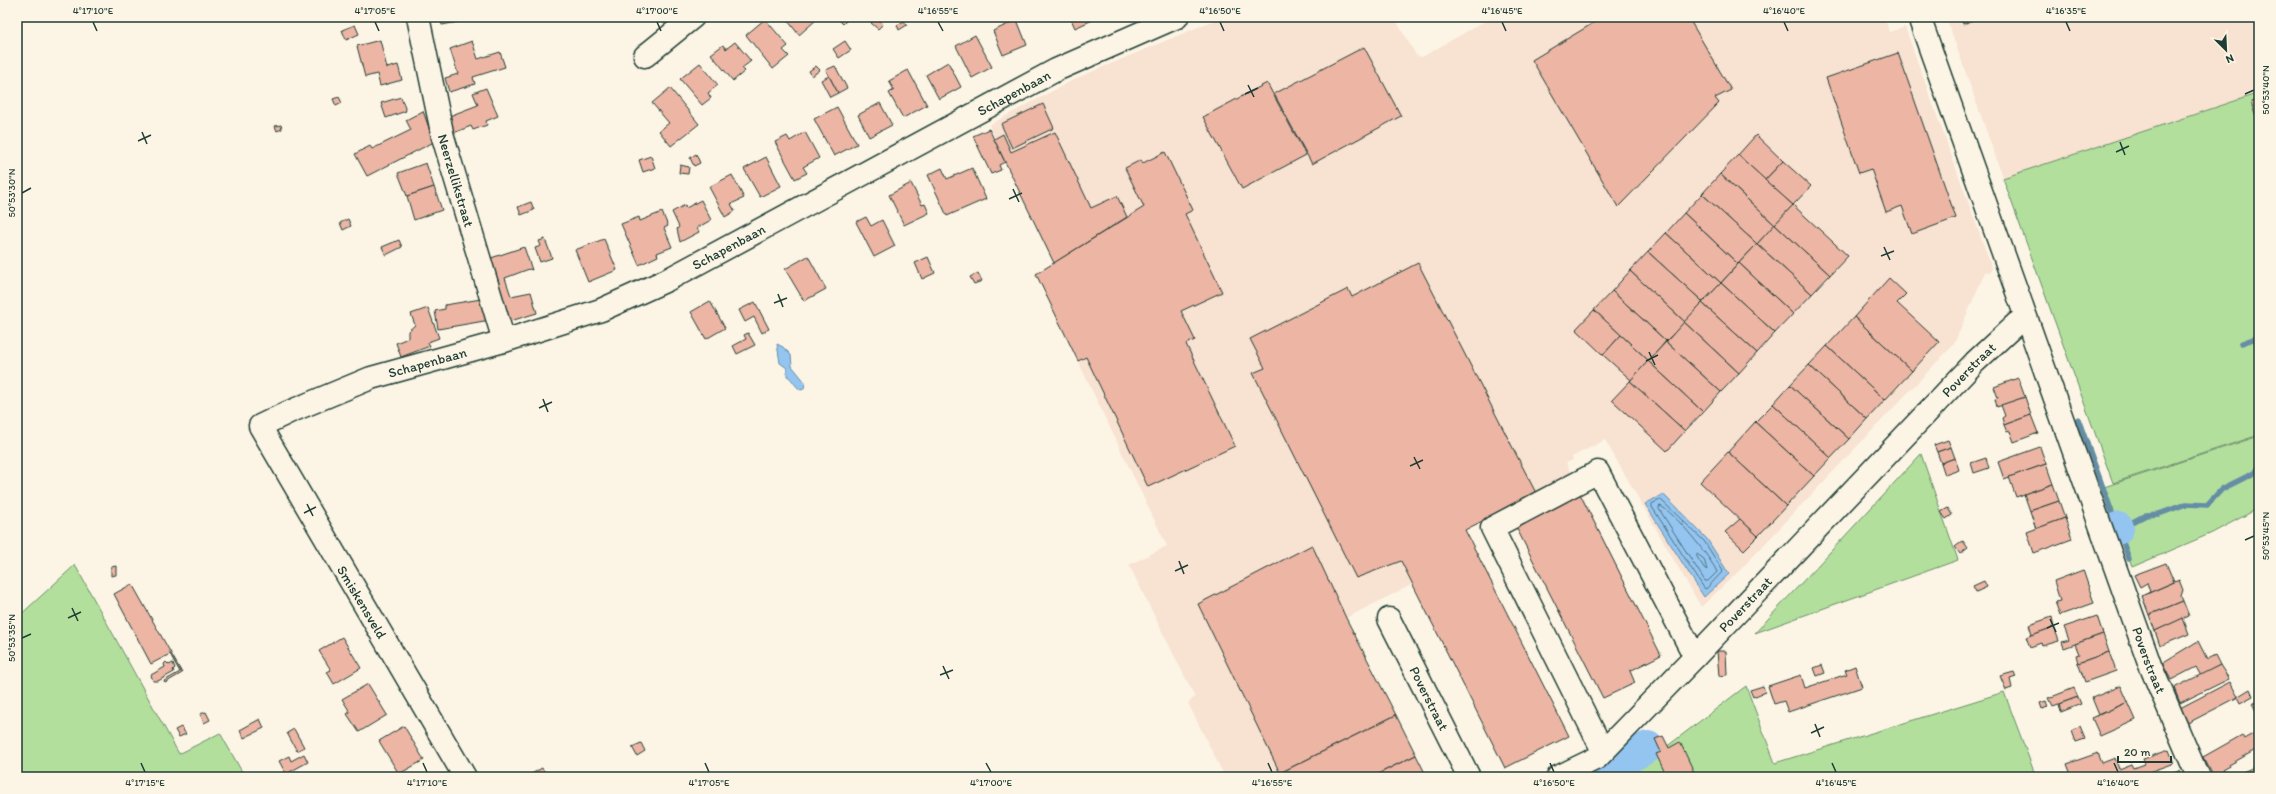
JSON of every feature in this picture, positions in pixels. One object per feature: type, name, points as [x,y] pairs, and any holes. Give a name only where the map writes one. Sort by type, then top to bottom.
[{"type":"street","name":"Neerzellikstraat","points":[[418,17],[443,137],[504,341]]},
{"type":"street","points":[[646,56],[692,17]]},
{"type":"street","name":"Schapenbaan","points":[[260,426],[288,412],[371,378],[504,341],[601,310],[667,280],[1056,70],[1177,17]]},
{"type":"street","points":[[1918,17],[2026,318]]},
{"type":"street","name":"Poverstraat","points":[[1558,777],[1597,758],[1975,362],[2017,323],[2026,318],[2150,665],[2198,777]]},
{"type":"street","name":"Smiskensveld","points":[[260,426],[466,777]]},
{"type":"street","points":[[1603,751],[1492,528],[1598,472],[1695,657]]},
{"type":"street","name":"Poverstraat","points":[[1389,620],[1469,777]]},
{"type":"shaded area","points":[[1222,17],[1394,17],[1416,55],[1422,57],[1492,17],[1885,17],[1889,32],[1905,27],[1992,268],[1990,272],[1985,272],[1954,344],[1740,570],[1701,607],[1605,440],[1572,457],[1573,460],[1566,463],[1661,655],[1630,671],[1635,683],[1603,698],[1516,527],[1535,493],[1465,530],[1569,736],[1505,768],[1413,584],[1346,618],[1426,777],[1225,777],[1188,703],[1195,697],[1129,565],[1167,546],[1036,274],[1054,263],[989,125],[1077,78]]},
{"type":"shaded area","points":[[1946,17],[2259,17],[2259,93],[2003,178]]},
{"type":"green space","points":[[2259,93],[2259,435],[2113,483],[2003,178]]},
{"type":"green space","points":[[2259,436],[2259,508],[2212,533],[2132,567],[2101,488]]},
{"type":"green space","points":[[1921,454],[1958,560],[1755,633]]},
{"type":"green space","points":[[75,565],[179,754],[220,733],[245,777],[17,777],[17,618]]},
{"type":"green space","points":[[1746,686],[1775,763],[2004,692],[2036,777],[1627,777]]},
{"type":"water","points":[[777,344],[783,347],[791,355],[792,366],[805,382],[804,389],[801,390],[787,376],[787,368],[780,363]]},
{"type":"water","points":[[1663,494],[1707,539],[1729,574],[1704,597],[1645,504]]},
{"type":"building","points":[[440,17],[457,17],[458,22],[442,25]]},
{"type":"building","points":[[785,17],[813,17],[816,20],[799,35]]},
{"type":"building","points":[[836,17],[850,17],[843,24]]},
{"type":"building","points":[[877,17],[883,24],[878,29],[871,23]]},
{"type":"building","points":[[1070,17],[1099,17],[1075,28]]},
{"type":"building","points":[[1599,17],[1688,17],[1731,90],[1715,98],[1719,103],[1618,207],[1532,60],[1600,19]]},
{"type":"building","points":[[1961,17],[1981,17],[1963,24]]},
{"type":"building","points":[[765,19],[788,46],[783,50],[789,56],[773,69],[746,35]]},
{"type":"building","points":[[1017,20],[1027,45],[1003,55],[993,31]]},
{"type":"building","points":[[904,21],[907,25],[899,30],[897,25]]},
{"type":"building","points":[[355,25],[359,34],[346,40],[342,30]]},
{"type":"building","points":[[975,35],[992,67],[972,78],[956,46]]},
{"type":"building","points":[[380,40],[387,68],[398,65],[402,80],[380,86],[377,74],[365,77],[357,46]]},
{"type":"building","points":[[472,41],[478,59],[500,52],[505,67],[473,77],[475,84],[449,92],[445,78],[458,74],[450,49]]},
{"type":"building","points":[[845,41],[851,50],[839,58],[833,49]]},
{"type":"building","points":[[735,42],[751,61],[742,68],[745,71],[733,81],[711,54],[723,45],[726,49]]},
{"type":"building","points":[[1364,47],[1401,116],[1312,164],[1274,94]]},
{"type":"building","points":[[1898,53],[1956,218],[1912,234],[1902,206],[1886,212],[1871,169],[1859,173],[1826,78]]},
{"type":"building","points":[[948,62],[961,87],[939,99],[926,75]]},
{"type":"building","points":[[700,63],[718,85],[708,93],[711,98],[702,105],[680,79]]},
{"type":"building","points":[[816,66],[820,70],[812,76],[809,71]]},
{"type":"building","points":[[835,66],[847,88],[838,93],[826,70]]},
{"type":"building","points":[[908,70],[927,105],[903,118],[889,93],[894,90],[889,81]]},
{"type":"building","points":[[829,76],[838,93],[830,97],[821,80]]},
{"type":"building","points":[[1267,83],[1306,155],[1242,189],[1203,117]]},
{"type":"building","points":[[486,88],[498,116],[486,121],[487,125],[473,130],[471,126],[451,134],[444,118],[478,105],[473,93]]},
{"type":"building","points":[[670,88],[699,124],[671,146],[659,131],[669,123],[652,103]]},
{"type":"building","points":[[339,97],[342,103],[336,106],[333,99]]},
{"type":"building","points":[[401,97],[406,111],[386,118],[381,103]]},
{"type":"building","points":[[2259,99],[2259,124],[2258,124],[2251,102]]},
{"type":"building","points":[[880,103],[892,125],[869,137],[858,115]]},
{"type":"building","points":[[1043,104],[1054,128],[1012,148],[1001,124]]},
{"type":"building","points":[[837,107],[857,144],[834,156],[814,119]]},
{"type":"building","points":[[423,111],[434,142],[367,176],[355,154],[370,146],[372,149],[411,130],[406,120]]},
{"type":"building","points":[[281,125],[282,129],[277,131],[275,126]]},
{"type":"building","points":[[989,129],[1005,162],[999,165],[1001,170],[991,174],[973,136]]},
{"type":"building","points":[[805,132],[819,158],[803,167],[807,173],[795,179],[775,142],[787,136],[790,141]]},
{"type":"building","points":[[1055,132],[1091,208],[1117,196],[1127,217],[1054,263],[994,139],[1003,134],[1011,152]]},
{"type":"building","points":[[1756,135],[1783,161],[1765,180],[1738,155]]},
{"type":"building","points":[[1165,152],[1193,210],[1185,214],[1222,292],[1181,311],[1195,340],[1186,344],[1235,446],[1148,487],[1086,357],[1078,361],[1036,274],[1144,207],[1125,168],[1141,160],[1143,163]]},
{"type":"building","points":[[696,154],[700,163],[694,166],[690,158]]},
{"type":"building","points":[[1738,155],[1793,205],[1775,225],[1720,174]]},
{"type":"building","points":[[651,156],[655,168],[643,172],[639,160]]},
{"type":"building","points":[[766,157],[781,186],[760,197],[744,169]]},
{"type":"building","points":[[1783,161],[1811,186],[1793,205],[1765,180]]},
{"type":"building","points":[[426,163],[434,187],[407,196],[398,173]]},
{"type":"building","points":[[680,165],[689,167],[688,174],[679,173]]},
{"type":"building","points":[[942,168],[947,179],[972,168],[986,199],[947,216],[928,175]]},
{"type":"building","points":[[1720,174],[1775,225],[1757,244],[1702,194]]},
{"type":"building","points":[[732,175],[744,198],[731,204],[735,211],[725,217],[709,187]]},
{"type":"building","points":[[911,183],[922,205],[925,204],[929,213],[904,225],[889,195]]},
{"type":"building","points":[[434,187],[442,210],[414,220],[407,196]]},
{"type":"building","points":[[1702,194],[1757,244],[1738,264],[1684,213]]},
{"type":"building","points":[[701,200],[711,220],[697,228],[699,232],[680,242],[677,229],[679,227],[672,212],[685,205],[686,208]]},
{"type":"building","points":[[531,202],[534,210],[521,215],[518,207]]},
{"type":"building","points":[[1793,205],[1848,256],[1830,275],[1775,224]]},
{"type":"building","points":[[662,212],[668,226],[664,228],[672,247],[657,253],[658,256],[639,265],[621,224],[639,217],[640,221]]},
{"type":"building","points":[[1684,213],[1738,264],[1721,283],[1666,233]]},
{"type":"building","points":[[866,217],[871,226],[882,220],[895,246],[874,257],[856,222]]},
{"type":"building","points":[[348,219],[351,226],[343,230],[340,223]]},
{"type":"building","points":[[1775,224],[1830,275],[1812,294],[1757,244]]},
{"type":"building","points":[[1666,233],[1721,283],[1703,302],[1648,252]]},
{"type":"building","points":[[545,239],[552,258],[540,262],[535,248],[541,246],[539,241]]},
{"type":"building","points":[[604,239],[617,270],[588,282],[575,250]]},
{"type":"building","points":[[399,240],[402,247],[386,255],[382,247]]},
{"type":"building","points":[[1757,244],[1812,294],[1793,314],[1739,263]]},
{"type":"building","points":[[524,247],[532,270],[529,269],[505,278],[511,296],[531,292],[537,313],[507,322],[485,260]]},
{"type":"building","points":[[1648,252],[1703,302],[1685,322],[1630,271]]},
{"type":"building","points":[[808,256],[826,289],[804,301],[785,269]]},
{"type":"building","points":[[928,257],[935,273],[922,279],[915,263]]},
{"type":"building","points":[[1418,263],[1536,493],[1465,530],[1569,736],[1505,768],[1401,561],[1356,578],[1253,373],[1265,368],[1250,339],[1348,289],[1352,297]]},
{"type":"building","points":[[1739,263],[1793,314],[1775,333],[1721,283]]},
{"type":"building","points":[[1630,271],[1685,322],[1666,341],[1612,291]]},
{"type":"building","points":[[978,273],[982,281],[974,284],[970,277]]},
{"type":"building","points":[[1889,278],[1906,294],[1897,303],[1939,342],[1912,371],[1854,317]]},
{"type":"building","points":[[1721,283],[1775,333],[1757,353],[1702,303]]},
{"type":"building","points":[[1612,291],[1666,341],[1649,361],[1594,310]]},
{"type":"building","points":[[487,298],[490,320],[438,329],[435,311],[445,309],[445,305]]},
{"type":"building","points":[[710,301],[725,328],[706,339],[691,312]]},
{"type":"building","points":[[755,302],[769,329],[762,333],[754,317],[745,322],[739,310]]},
{"type":"building","points":[[1702,303],[1757,353],[1739,373],[1684,322]]},
{"type":"building","points":[[428,308],[439,338],[428,342],[430,346],[401,357],[396,343],[408,338],[408,331],[415,325],[411,314]]},
{"type":"building","points":[[1594,310],[1621,335],[1603,355],[1576,329]]},
{"type":"building","points":[[1854,317],[1912,371],[1885,400],[1827,346]]},
{"type":"building","points":[[1684,322],[1739,373],[1721,392],[1666,342]]},
{"type":"building","points":[[748,333],[755,345],[737,354],[733,346],[746,339],[744,335]]},
{"type":"building","points":[[1621,335],[1649,361],[1631,380],[1603,355]]},
{"type":"building","points":[[1666,342],[1721,392],[1703,412],[1648,361]]},
{"type":"building","points":[[1827,346],[1885,400],[1867,419],[1809,365]]},
{"type":"building","points":[[1648,361],[1703,412],[1685,431],[1630,381]]},
{"type":"building","points":[[1809,365],[1867,419],[1849,439],[1790,385]]},
{"type":"building","points":[[2018,378],[2025,397],[1997,407],[1995,399],[1998,398],[1994,387]]},
{"type":"building","points":[[1630,381],[1685,431],[1667,451],[1612,400]]},
{"type":"building","points":[[1790,385],[1849,439],[1831,458],[1773,404]]},
{"type":"building","points":[[2025,397],[2031,415],[2004,425],[2002,418],[2005,416],[2001,405]]},
{"type":"building","points":[[1773,404],[1831,458],[1814,476],[1755,422]]},
{"type":"building","points":[[2031,415],[2038,433],[2014,442],[2010,431],[2007,432],[2004,425]]},
{"type":"building","points":[[1755,422],[1814,476],[1786,506],[1728,452]]},
{"type":"building","points":[[1948,440],[1951,447],[1937,452],[1934,445]]},
{"type":"building","points":[[1951,447],[1955,458],[1941,463],[1937,452]]},
{"type":"building","points":[[2040,447],[2046,464],[2004,479],[1998,462]]},
{"type":"building","points":[[1728,452],[1786,506],[1758,536],[1700,482]]},
{"type":"building","points":[[1955,458],[1959,470],[1945,475],[1941,463]]},
{"type":"building","points":[[1986,458],[1989,468],[1974,473],[1971,463]]},
{"type":"building","points":[[2046,464],[2053,484],[2016,497],[2009,477]]},
{"type":"building","points":[[2053,484],[2059,501],[2030,511],[2024,494]]},
{"type":"building","points":[[1580,494],[1661,655],[1630,671],[1635,683],[1603,698],[1516,527]]},
{"type":"building","points":[[2059,501],[2065,518],[2036,529],[2030,511]]},
{"type":"building","points":[[1948,508],[1952,515],[1946,519],[1941,512]]},
{"type":"building","points":[[2065,518],[2072,539],[2034,553],[2027,532]]},
{"type":"building","points":[[1740,519],[1758,536],[1744,550],[1725,532]]},
{"type":"building","points":[[1963,541],[1968,548],[1960,554],[1955,547]]},
{"type":"building","points":[[1312,545],[1346,618],[1396,715],[1280,773],[1198,604]]},
{"type":"building","points":[[2166,563],[2174,582],[2142,596],[2150,592],[2147,583],[2140,587],[2134,575]]},
{"type":"building","points":[[116,566],[116,575],[111,576],[111,567]]},
{"type":"building","points":[[2083,570],[2094,603],[2060,615],[2055,602],[2060,601],[2054,581]]},
{"type":"building","points":[[2179,580],[2183,590],[2181,596],[2183,601],[2149,615],[2142,596]]},
{"type":"building","points":[[1984,581],[1987,587],[1976,592],[1973,586]]},
{"type":"building","points":[[132,584],[182,673],[165,683],[164,681],[180,672],[170,654],[151,664],[114,594]]},
{"type":"building","points":[[2183,601],[2189,616],[2155,631],[2149,615]]},
{"type":"building","points":[[2097,616],[2103,634],[2064,648],[2062,642],[2069,640],[2064,627]]},
{"type":"building","points":[[2052,617],[2054,627],[2032,635],[2029,625]]},
{"type":"building","points":[[2183,618],[2189,634],[2160,646],[2155,631]]},
{"type":"building","points":[[2054,627],[2059,641],[2042,646],[2041,643],[2030,647],[2026,637]]},
{"type":"building","points":[[2103,634],[2109,652],[2078,663],[2076,655],[2079,654],[2075,644]]},
{"type":"building","points":[[342,637],[361,668],[334,684],[327,672],[331,670],[319,651]]},
{"type":"building","points":[[2198,641],[2207,659],[2215,655],[2220,665],[2201,676],[2196,667],[2171,680],[2162,663]]},
{"type":"building","points":[[1717,651],[1726,651],[1727,675],[1719,676]]},
{"type":"building","points":[[2109,652],[2116,671],[2085,682],[2078,663]]},
{"type":"building","points":[[166,662],[169,665],[173,663],[175,668],[173,670],[174,672],[158,681],[153,681],[151,675],[165,667],[164,664]]},
{"type":"building","points":[[1822,665],[1825,673],[1817,676],[1814,668]]},
{"type":"building","points":[[2220,665],[2229,679],[2180,703],[2174,688]]},
{"type":"building","points":[[1855,666],[1862,687],[1788,712],[1784,701],[1774,704],[1768,686],[1801,675],[1805,688],[1847,674],[1845,670]]},
{"type":"building","points":[[2014,672],[2016,677],[2010,679],[2012,688],[2006,690],[2000,676]]},
{"type":"building","points":[[2230,682],[2238,697],[2188,723],[2180,708]]},
{"type":"building","points":[[368,684],[387,715],[359,732],[347,714],[350,712],[342,699]]},
{"type":"building","points":[[1763,686],[1765,692],[1753,697],[1750,690]]},
{"type":"building","points":[[2121,686],[2128,702],[2099,715],[2092,698]]},
{"type":"building","points":[[2074,688],[2078,697],[2053,706],[2049,698]]},
{"type":"building","points":[[2250,689],[2253,696],[2240,703],[2237,697]]},
{"type":"building","points":[[2078,697],[2081,704],[2061,712],[2059,704]]},
{"type":"building","points":[[2259,700],[2259,717],[2252,703]]},
{"type":"building","points":[[2046,701],[2048,707],[2042,709],[2040,703]]},
{"type":"building","points":[[2128,702],[2136,720],[2100,736],[2092,718]]},
{"type":"building","points":[[206,712],[210,720],[204,723],[200,714]]},
{"type":"building","points":[[1396,715],[1416,755],[1372,777],[1282,777],[1280,773]]},
{"type":"building","points":[[260,719],[264,728],[244,738],[240,730]]},
{"type":"building","points":[[404,726],[424,760],[399,774],[379,741]]},
{"type":"building","points":[[181,727],[186,734],[179,737],[175,730]]},
{"type":"building","points":[[2080,727],[2085,739],[2076,742],[2072,731]]},
{"type":"building","points":[[294,729],[304,747],[297,751],[287,733]]},
{"type":"building","points":[[2256,732],[2257,735],[2259,734],[2259,748],[2222,769],[2223,771],[2213,777],[2203,757],[2242,735],[2244,739]]},
{"type":"building","points":[[1663,736],[1669,748],[1680,742],[1695,774],[1689,777],[1667,777],[1656,754],[1661,752],[1655,739]]},
{"type":"building","points":[[641,743],[645,751],[637,756],[632,747]]},
{"type":"building","points":[[2169,750],[2174,763],[2135,777],[2072,777],[2067,764],[2098,753],[2102,763],[2115,758],[2119,769],[2132,764],[2134,768],[2145,764],[2143,759]]},
{"type":"building","points":[[304,754],[308,762],[286,774],[279,761],[289,756],[291,761]]},
{"type":"building","points":[[1416,755],[1427,777],[1372,777]]},
{"type":"building","points":[[2259,765],[2259,777],[2234,777],[2238,774]]},
{"type":"building","points":[[542,768],[548,777],[528,776]]},
{"type":"building","points":[[2179,771],[2181,777],[2163,777]]},
{"type":"waterway","points":[[2242,343],[2259,337]]},
{"type":"waterway","points":[[2078,419],[2129,559]]},
{"type":"waterway","points":[[2118,528],[2146,515],[2159,514],[2186,504],[2207,505],[2222,489],[2254,473],[2259,467]]},
{"type":"waterway","points":[[1601,777],[1631,756],[1648,747]]}]
